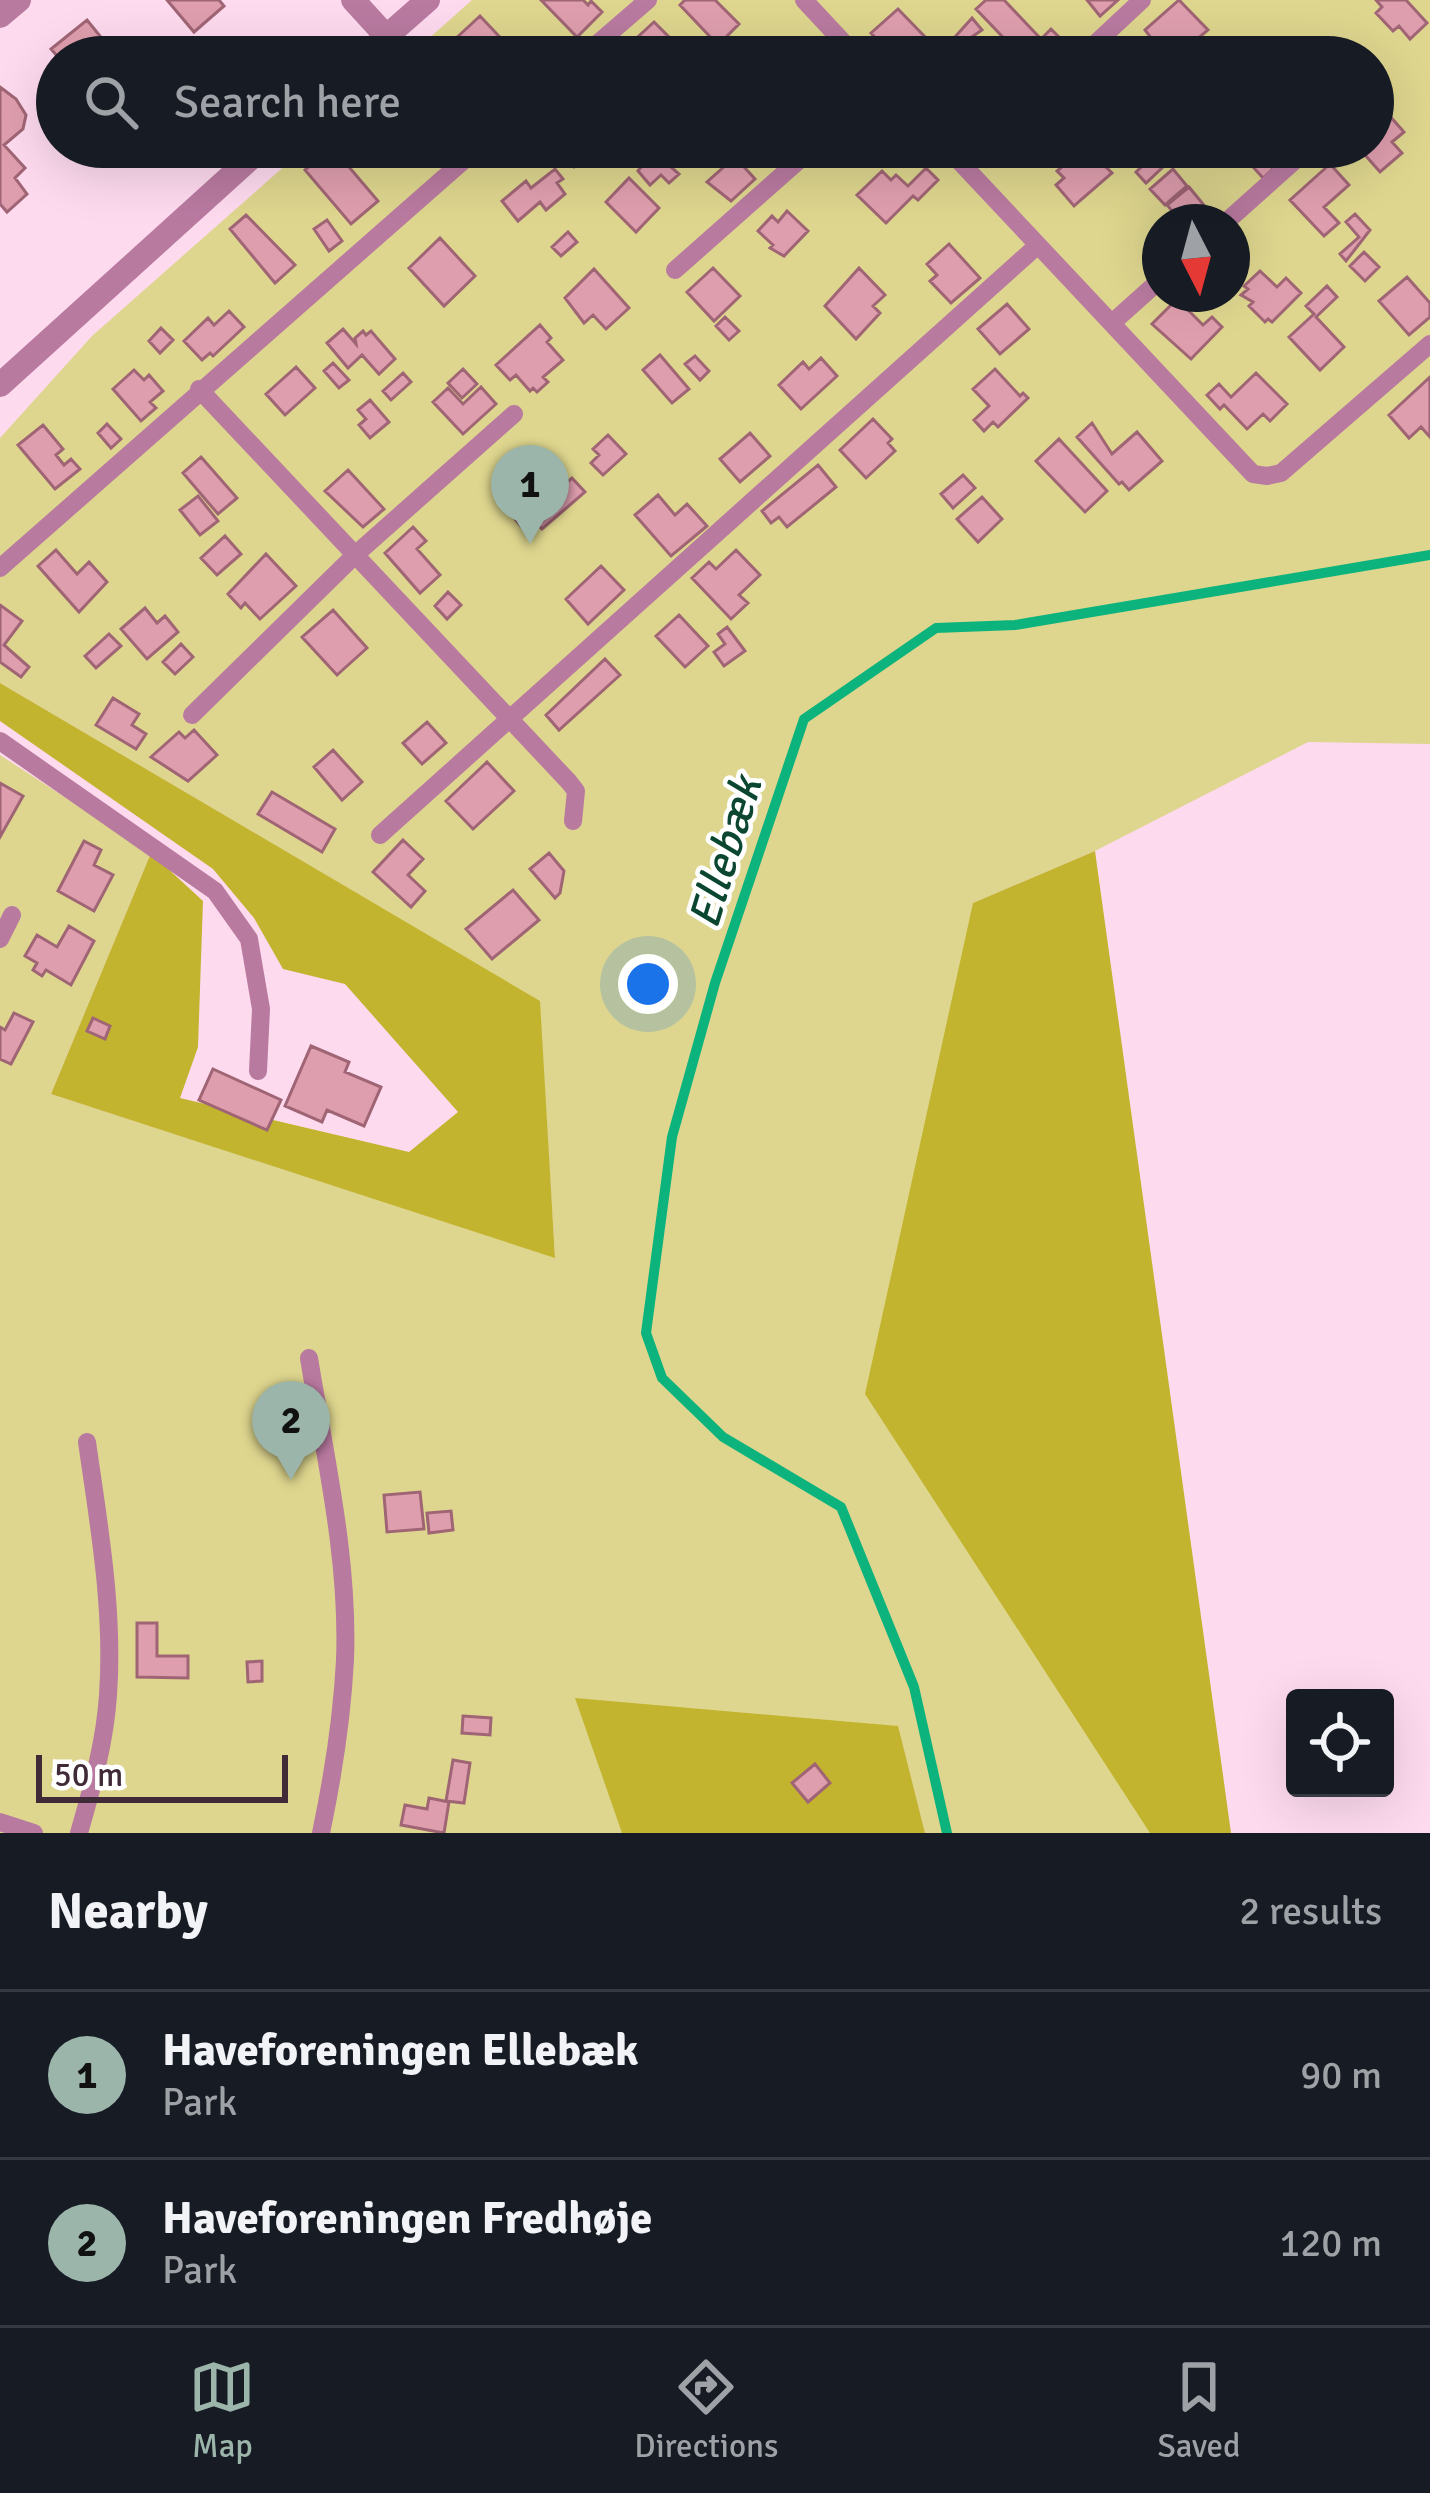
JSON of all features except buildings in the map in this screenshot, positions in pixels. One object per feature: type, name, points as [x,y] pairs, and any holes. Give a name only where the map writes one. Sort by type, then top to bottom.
[{"type":"street","points":[[0,16],[19,0]]},
{"type":"street","points":[[353,0],[386,36],[428,0]]},
{"type":"street","points":[[0,385],[240,168]]},
{"type":"lane","points":[[606,36],[648,0]]},
{"type":"lane","points":[[1103,36],[1142,0]]},
{"type":"lane","points":[[813,3],[840,36]]},
{"type":"lane","points":[[0,568],[454,168]]},
{"type":"lane","points":[[675,271],[790,168]]},
{"type":"lane","points":[[967,168],[1252,474],[1267,476],[1295,462],[1430,344]]},
{"type":"lane","points":[[1246,204],[1286,168]]},
{"type":"lane","points":[[380,835],[1038,245]]},
{"type":"lane","points":[[1112,322],[1142,296]]},
{"type":"lane","points":[[200,389],[576,791],[573,821]]},
{"type":"lane","points":[[192,715],[355,555],[514,414]]},
{"type":"lane","points":[[0,741],[215,890],[249,939],[261,1009],[258,1071]]},
{"type":"lane","points":[[0,939],[12,915]]},
{"type":"lane","points":[[309,1358],[341,1563],[345,1658],[321,1833]]},
{"type":"lane","points":[[79,1833],[97,1771],[108,1696],[109,1597],[88,1442]]},
{"type":"lane","points":[[0,1822],[34,1833]]},
{"type":"shaded area","points":[[472,0],[1430,0],[1430,744],[1308,742],[1095,851],[973,903],[1150,1833],[925,1833],[897,1726],[652,1833],[0,1833],[0,755],[151,853],[51,1094],[555,1257],[539,1001],[0,683],[0,438],[92,336],[282,168],[1394,168],[1394,36],[432,36]]},
{"type":"shaded area","points":[[0,683],[540,1001],[555,1258],[51,1094],[151,853],[203,901],[198,1047],[180,1098],[409,1152],[458,1112],[345,984],[283,969],[254,918],[213,869],[0,721]]},
{"type":"shaded area","points":[[1095,851],[1231,1833],[1150,1833],[865,1394],[973,903]]},
{"type":"shaded area","points":[[575,1698],[898,1726],[925,1833],[622,1833]]},
{"type":"waterway","name":"Ellebæk","points":[[947,1833],[914,1687],[841,1507],[723,1437],[662,1378],[646,1333],[672,1137],[715,983],[804,719],[936,628],[1015,625],[1430,555]]},
{"type":"place","name":"Haveforeningen Ellebæk","points":[[530,544]]},
{"type":"place","name":"Haveforeningen Fredhøje","points":[[291,1480]]}]
